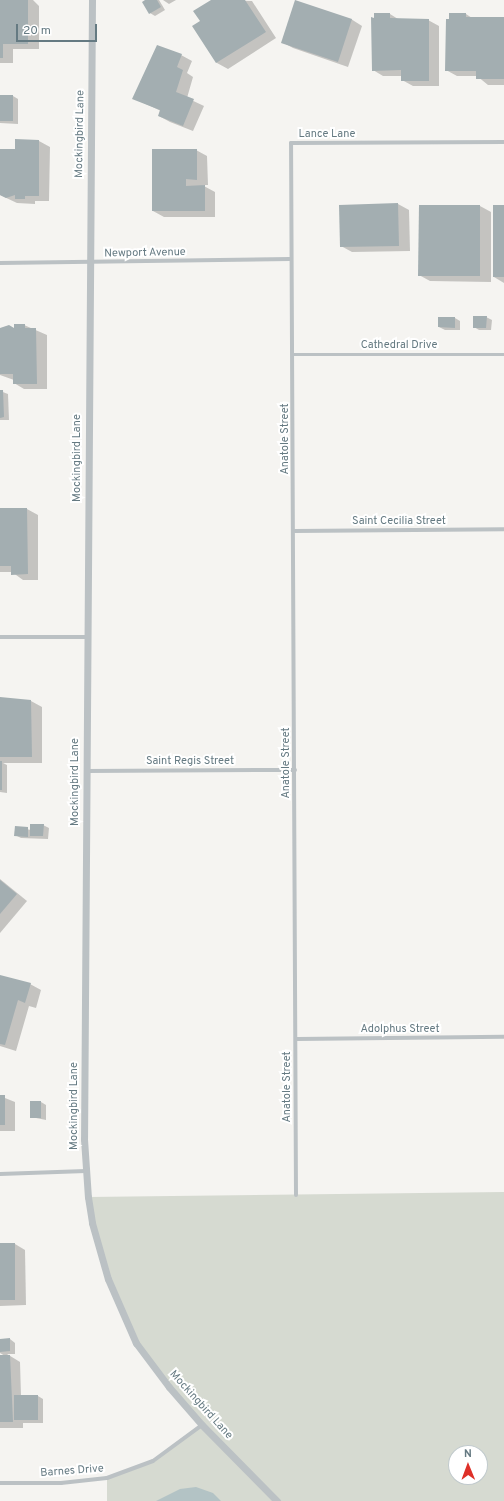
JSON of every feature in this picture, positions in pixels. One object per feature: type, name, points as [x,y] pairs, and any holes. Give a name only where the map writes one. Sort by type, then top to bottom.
[{"type":"street","name":"Mockingbird Lane","points":[[92,0],[85,771],[86,1171],[94,1230],[108,1279],[123,1318],[147,1360],[202,1425],[277,1501]]},
{"type":"street","name":"Lance Lane","points":[[291,332],[290,143],[504,142]]},
{"type":"street","name":"Newport Avenue","points":[[0,263],[90,264],[290,259]]},
{"type":"street","name":"Anatole Street","points":[[291,332],[294,354],[297,1039],[296,1194]]},
{"type":"street","name":"Saint Cecilia Street","points":[[294,531],[504,529]]},
{"type":"street","points":[[0,637],[86,637]]},
{"type":"street","name":"Saint Regis Street","points":[[85,771],[295,770]]},
{"type":"street","name":"Adolphus Street","points":[[297,1039],[504,1037]]},
{"type":"street","points":[[0,1174],[86,1171]]},
{"type":"street","name":"Barnes Drive","points":[[0,1483],[61,1483],[114,1476],[153,1461],[202,1425]]},
{"type":"lane","name":"Cathedral Drive","points":[[294,354],[504,354]]},
{"type":"shaded area","points":[[504,1192],[504,1501],[107,1501],[107,1478],[153,1461],[202,1425],[147,1359],[115,1300],[88,1197]]},
{"type":"shaded area","points":[[196,1487],[213,1493],[221,1501],[156,1501],[180,1489]]},
{"type":"building","points":[[0,0],[28,0],[28,44],[3,44],[3,58],[0,58]]},
{"type":"building","points":[[145,0],[157,0],[161,7],[149,14],[142,2]]},
{"type":"building","points":[[211,0],[245,0],[266,32],[216,63],[192,26],[200,21],[193,11]]},
{"type":"building","points":[[295,0],[352,19],[338,62],[281,43]]},
{"type":"building","points":[[374,13],[390,13],[390,18],[429,19],[429,81],[401,81],[401,70],[372,71],[371,17],[374,18]]},
{"type":"building","points":[[449,13],[466,13],[466,17],[504,17],[504,79],[476,79],[476,71],[445,71],[446,19],[449,19]]},
{"type":"building","points":[[157,45],[182,54],[177,67],[183,70],[176,92],[194,99],[183,126],[158,116],[160,110],[132,99]]},
{"type":"building","points":[[0,95],[13,95],[13,121],[0,121]]},
{"type":"building","points":[[15,139],[39,140],[39,196],[25,196],[25,199],[15,199],[15,195],[6,198],[0,195],[0,149],[15,149]]},
{"type":"building","points":[[152,149],[197,149],[197,180],[186,179],[186,186],[205,185],[205,211],[152,211]]},
{"type":"building","points":[[398,203],[399,246],[340,247],[339,205]]},
{"type":"building","points":[[419,205],[480,205],[480,276],[418,276]]},
{"type":"building","points":[[493,205],[504,205],[504,277],[493,277]]},
{"type":"building","points":[[473,316],[487,316],[486,328],[473,328]]},
{"type":"building","points":[[438,317],[455,317],[455,328],[438,327]]},
{"type":"building","points":[[14,324],[25,324],[25,328],[36,328],[37,384],[13,384],[13,374],[0,374],[0,328],[9,325],[14,328]]},
{"type":"building","points":[[0,390],[3,390],[4,417],[0,418]]},
{"type":"building","points":[[0,508],[27,508],[28,574],[11,575],[11,566],[0,566]]},
{"type":"building","points":[[0,697],[31,700],[32,757],[0,757]]},
{"type":"building","points":[[0,761],[2,761],[2,790],[0,790]]},
{"type":"building","points":[[30,824],[44,824],[43,836],[30,836]]},
{"type":"building","points":[[15,826],[28,827],[28,837],[14,836]]},
{"type":"building","points":[[0,880],[17,894],[0,914]]},
{"type":"building","points":[[0,975],[31,983],[25,1003],[18,1000],[5,1045],[0,1044]]},
{"type":"building","points":[[0,1095],[5,1095],[5,1125],[0,1125]]},
{"type":"building","points":[[30,1101],[41,1101],[41,1118],[30,1118]]},
{"type":"building","points":[[0,1243],[15,1243],[15,1300],[0,1300]]},
{"type":"building","points":[[10,1338],[10,1351],[0,1352],[0,1339]]},
{"type":"building","points":[[0,1355],[10,1355],[13,1422],[0,1422]]},
{"type":"building","points":[[14,1395],[38,1395],[38,1420],[14,1420]]}]
